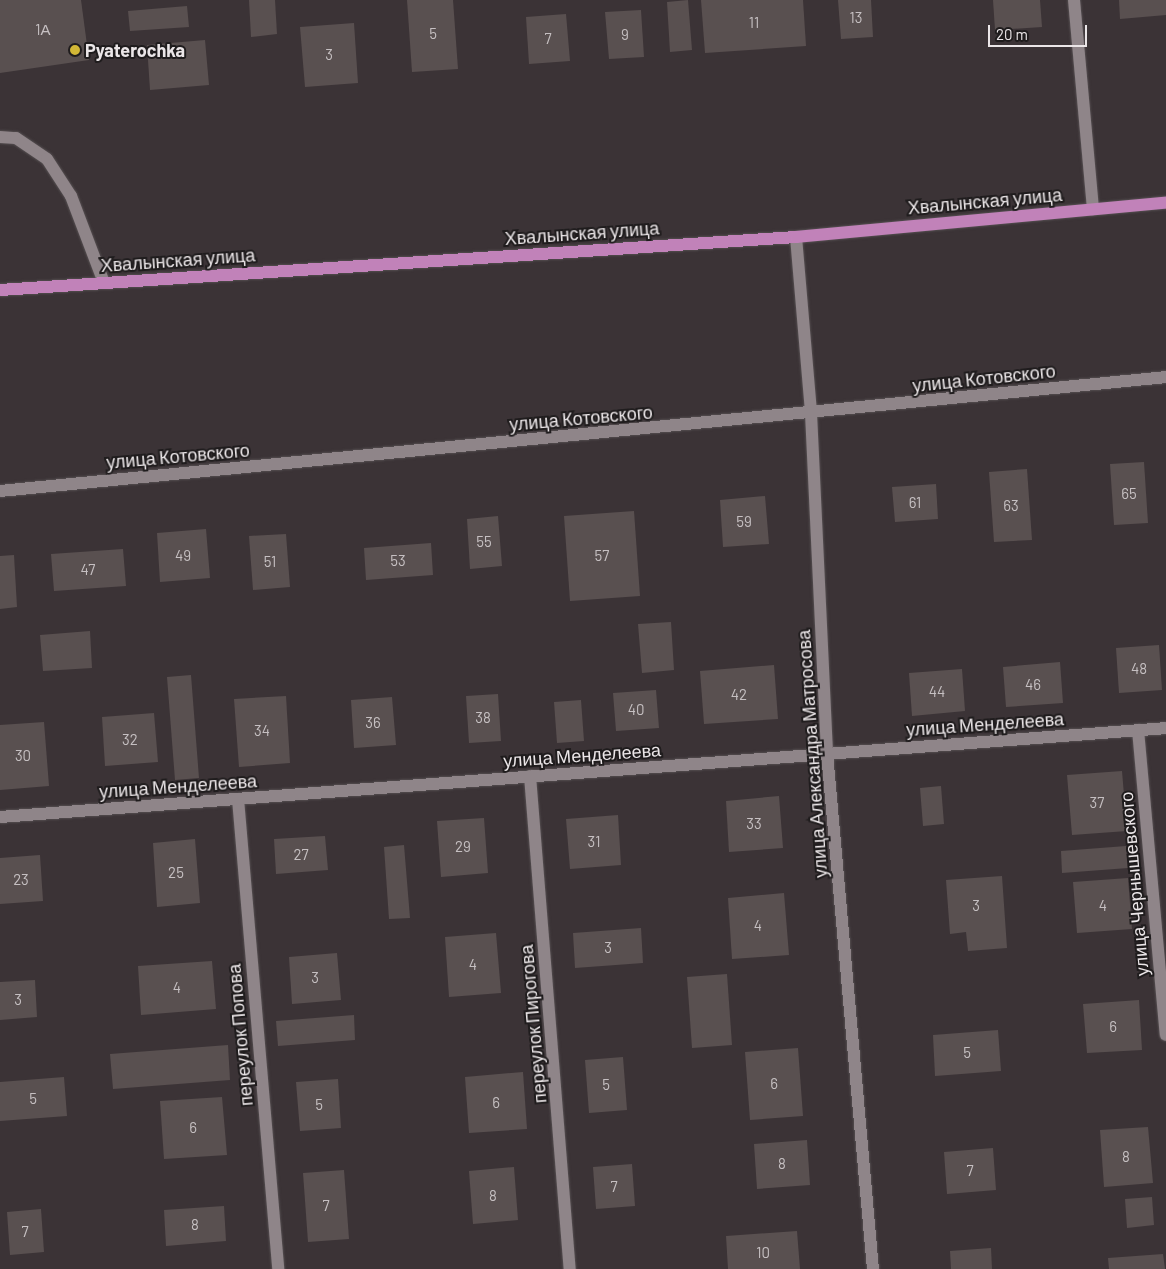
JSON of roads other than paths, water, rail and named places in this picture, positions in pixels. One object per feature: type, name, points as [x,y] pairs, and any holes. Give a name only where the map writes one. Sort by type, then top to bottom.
[{"type":"main road","name":"Хвалынская улица","points":[[0,290],[796,237],[1166,203]]},
{"type":"street","points":[[1074,0],[1093,209]]},
{"type":"street","points":[[0,137],[16,138],[47,159],[71,196],[104,283]]},
{"type":"street","name":"улица Александра Матросова","points":[[796,237],[811,413],[827,753],[873,1269]]},
{"type":"street","name":"улица Котовского","points":[[0,491],[1166,377]]},
{"type":"street","name":"улица Менделеева","points":[[0,817],[1166,728]]},
{"type":"street","name":"улица Чернышевского","points":[[1138,730],[1166,1035]]},
{"type":"street","name":"переулок Пирогова","points":[[530,776],[570,1269]]},
{"type":"street","name":"переулок Попова","points":[[238,799],[278,1269]]},
{"type":"place","name":"Pyaterochka","points":[[75,50]]}]
